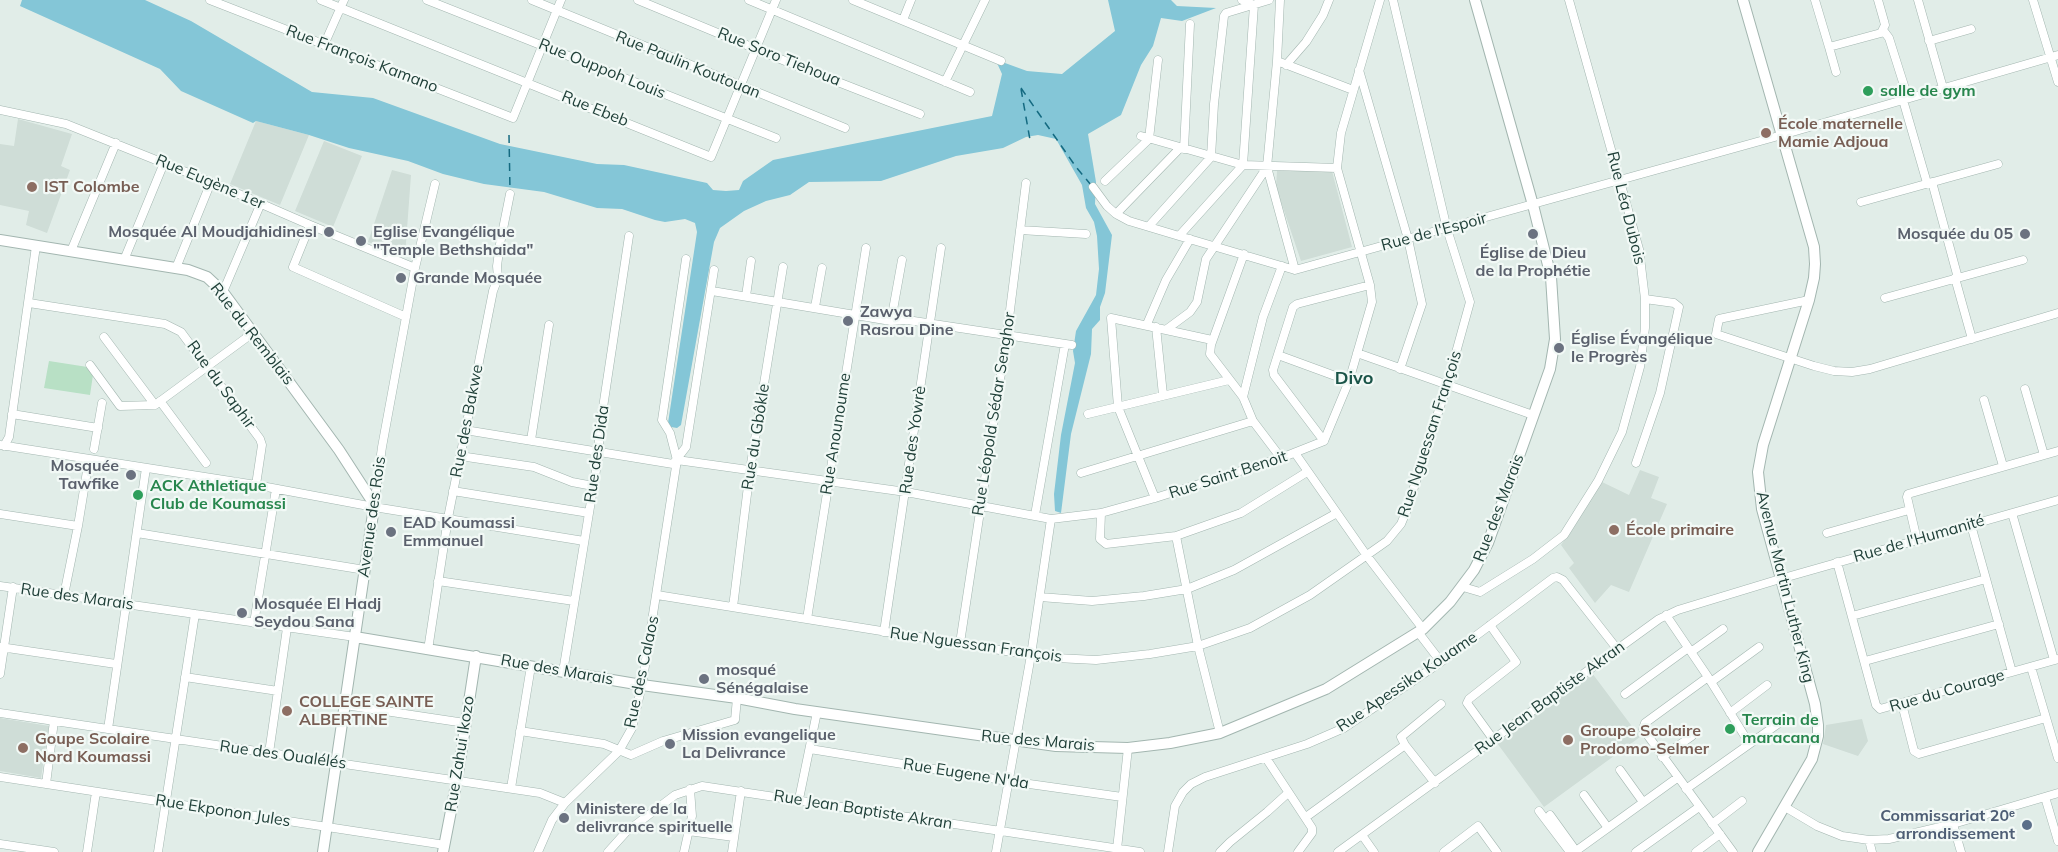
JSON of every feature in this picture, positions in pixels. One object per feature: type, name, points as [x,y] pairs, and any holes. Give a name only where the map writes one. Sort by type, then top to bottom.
[{"type":"street","name":"Rue François Kamano","points":[[210,0],[513,118],[528,82]]},
{"type":"street","name":"Rue Ebeb","points":[[321,0],[342,4],[711,157],[776,0]]},
{"type":"street","name":"Rue Ouppoh Louis","points":[[427,0],[776,138]]},
{"type":"street","name":"Rue Paulin Koutouan","points":[[532,0],[845,128]]},
{"type":"street","points":[[528,82],[561,0]]},
{"type":"street","name":"Rue Soro Tiehoua","points":[[638,0],[920,114]]},
{"type":"street","points":[[749,0],[970,92]]},
{"type":"street","points":[[853,0],[1001,61]]},
{"type":"street","points":[[903,20],[911,0]]},
{"type":"street","points":[[945,82],[985,0]]},
{"type":"street","points":[[1242,0],[1254,5]]},
{"type":"street","points":[[1149,226],[1211,157],[1214,105],[1223,19],[1226,13],[1269,0]]},
{"type":"street","points":[[1280,0],[1267,166],[1295,270]]},
{"type":"street","points":[[1286,65],[1306,42],[1323,15],[1329,0]]},
{"type":"street","points":[[1324,441],[1349,381],[1372,302],[1370,285],[1337,168],[1341,133],[1380,0]]},
{"type":"street","name":"Rue Nguessan François","points":[[657,595],[1032,655],[1096,660],[1198,646],[1250,628],[1310,595],[1387,541],[1401,524],[1447,385],[1470,302],[1447,229],[1393,0]]},
{"type":"street","name":"Rue des Marais","points":[[0,585],[476,656],[817,712],[1056,746],[1128,748],[1170,743],[1220,733],[1326,689],[1420,631],[1450,602],[1474,570],[1488,543],[1550,369],[1555,339],[1551,277],[1475,0]]},
{"type":"street","name":"Rue Léa Dubois","points":[[1462,587],[1480,592],[1488,588],[1533,559],[1564,534],[1598,481],[1622,432],[1640,367],[1645,328],[1645,299],[1639,249],[1569,0]]},
{"type":"street","name":"Avenue Martin Luther King","points":[[1743,0],[1814,247],[1814,278],[1809,300],[1763,445],[1758,472],[1762,509],[1815,704],[1818,725],[1812,759],[1758,852]]},
{"type":"street","points":[[1815,0],[1836,72]]},
{"type":"street","points":[[1878,0],[1884,21],[1883,30],[1889,38],[1972,339]]},
{"type":"street","points":[[1918,0],[1943,88]]},
{"type":"street","points":[[2033,0],[2054,56],[2058,82]]},
{"type":"street","points":[[324,45],[342,4]]},
{"type":"street","points":[[1179,236],[1243,165],[1254,5]]},
{"type":"street","points":[[1116,214],[1182,148],[1190,24]]},
{"type":"street","points":[[1929,41],[1971,29]]},
{"type":"street","points":[[1828,47],[1881,33],[1883,30]]},
{"type":"street","name":"Rue de l'Espoir","points":[[1295,270],[1782,135],[2054,56]]},
{"type":"street","points":[[1105,182],[1145,138],[1158,60]]},
{"type":"street","points":[[1277,61],[1353,90]]},
{"type":"street","points":[[1359,68],[1408,239],[1422,304],[1400,369]]},
{"type":"street","name":"Rue Eugène 1er","points":[[0,110],[60,122],[116,143],[415,268]]},
{"type":"street","points":[[1145,138],[1243,165],[1337,168]]},
{"type":"street","points":[[71,251],[116,143]]},
{"type":"street","points":[[124,260],[164,163]]},
{"type":"street","points":[[1861,202],[1998,164]]},
{"type":"street","points":[[1167,329],[1190,312],[1197,302],[1203,268],[1215,245],[1267,166]]},
{"type":"street","points":[[176,268],[211,182]]},
{"type":"street","name":"Rue Léopold Sédar Senghor","points":[[960,644],[1007,334],[1026,183]]},
{"type":"street","name":"Avenue des Rois","points":[[323,852],[382,447],[415,268],[435,184]]},
{"type":"street","points":[[1093,188],[1107,206],[1129,221],[1295,270]]},
{"type":"street","name":"Rue des Bakwe","points":[[428,650],[453,491],[493,291],[498,278],[500,244],[510,194]]},
{"type":"street","points":[[223,292],[261,203]]},
{"type":"street","points":[[310,225],[293,267],[406,317]]},
{"type":"street","points":[[1020,230],[1086,234]]},
{"type":"street","name":"Rue des Dida","points":[[563,672],[599,452],[599,434],[629,236]]},
{"type":"street","points":[[1147,324],[1166,280],[1190,239]]},
{"type":"street","name":"Rue du Remblais","points":[[0,240],[188,270],[207,277],[223,292],[339,450],[374,507]]},
{"type":"street","points":[[36,246],[9,437],[2,446],[256,485],[374,507],[584,541]]},
{"type":"street","name":"Rue Anounoume","points":[[807,619],[866,248]]},
{"type":"street","name":"Rue des Yowrè","points":[[884,632],[941,248]]},
{"type":"street","points":[[1244,254],[1212,340],[1210,354],[1243,397],[1253,421],[1281,458]]},
{"type":"street","points":[[677,460],[670,433],[662,420],[686,259]]},
{"type":"street","points":[[891,321],[902,260]]},
{"type":"street","points":[[1886,298],[2023,260]]},
{"type":"street","points":[[746,296],[751,261]]},
{"type":"street","points":[[1243,397],[1263,317],[1282,266]]},
{"type":"street","name":"Rue du Gbôkle","points":[[733,607],[750,470],[783,267]]},
{"type":"street","points":[[815,307],[822,268]]},
{"type":"street","points":[[677,460],[686,447],[714,270]]},
{"type":"street","points":[[1324,441],[1274,375],[1273,370],[1293,307],[1370,285]]},
{"type":"street","points":[[712,291],[815,307],[861,317],[891,321],[907,320],[1069,345],[1035,515]]},
{"type":"street","points":[[1636,463],[1660,393],[1679,308],[1674,303],[1645,299]]},
{"type":"street","points":[[1809,300],[1719,319],[1716,331],[1719,335],[1834,371],[1852,372],[1870,369],[2058,313]]},
{"type":"street","name":"Rue du Saphir","points":[[29,303],[165,324],[181,332],[208,365],[260,439],[262,445],[256,485]]},
{"type":"street","points":[[1155,498],[1118,407],[1111,318],[1212,340]]},
{"type":"street","points":[[531,440],[549,325]]},
{"type":"street","points":[[1156,327],[1163,395]]},
{"type":"street","points":[[90,365],[120,406],[157,403],[246,338],[250,330]]},
{"type":"street","points":[[104,337],[206,463]]},
{"type":"street","points":[[1357,353],[1533,415]]},
{"type":"street","points":[[1278,355],[1349,381]]},
{"type":"street","points":[[1088,414],[1229,380]]},
{"type":"street","points":[[2025,389],[2044,455]]},
{"type":"street","points":[[1984,399],[2003,466]]},
{"type":"street","points":[[94,449],[102,403]]},
{"type":"street","points":[[12,414],[98,428]]},
{"type":"street","points":[[1081,473],[1253,421]]},
{"type":"street","name":"Rue Saint Benoit","points":[[465,430],[668,464],[673,464],[677,460],[906,492],[1051,519],[1101,513],[1155,498],[1281,458],[1324,441]]},
{"type":"street","points":[[1917,540],[1909,510],[1908,494],[2058,451]]},
{"type":"street","points":[[1295,453],[1441,662]]},
{"type":"street","points":[[460,456],[534,467],[572,482],[593,486]]},
{"type":"street","points":[[63,595],[89,459]]},
{"type":"street","name":"Rue des Calaos","points":[[537,852],[546,831],[565,802],[619,751],[632,728],[642,685],[677,460]]},
{"type":"street","points":[[108,729],[146,468]]},
{"type":"street","points":[[1101,513],[1100,539],[1106,544],[1176,536],[1241,513],[1307,472]]},
{"type":"street","points":[[254,623],[276,489]]},
{"type":"street","points":[[453,491],[589,513]]},
{"type":"street","name":"Rue de l'Humanité","points":[[1780,579],[2058,500]]},
{"type":"street","points":[[1827,533],[1909,510]]},
{"type":"street","points":[[1040,597],[1092,601],[1187,589],[1234,570],[1337,513]]},
{"type":"street","points":[[2012,513],[2056,660]]},
{"type":"street","points":[[0,514],[78,526]]},
{"type":"street","points":[[996,852],[1032,655],[1051,519]]},
{"type":"street","points":[[1971,525],[2012,672]]},
{"type":"street","points":[[137,533],[365,570]]},
{"type":"street","points":[[1176,536],[1198,646],[1220,733]]},
{"type":"street","name":"Rue du Courage","points":[[1837,562],[1876,705],[1880,709],[2056,660]]},
{"type":"street","name":"Rue Apessika Kouame","points":[[1168,852],[1175,806],[1191,784],[1344,728],[1441,662],[1553,578],[1563,580],[1618,650]]},
{"type":"street","name":"Rue Jean Baptiste Akran","points":[[1338,852],[1666,615],[1690,605],[1780,579]]},
{"type":"street","points":[[1852,616],[1986,579]]},
{"type":"street","points":[[438,581],[574,601]]},
{"type":"street","points":[[0,674],[2,647],[13,587]]},
{"type":"street","points":[[158,852],[195,614]]},
{"type":"street","points":[[1666,615],[1749,743]]},
{"type":"street","points":[[1865,661],[1999,624]]},
{"type":"street","points":[[1490,625],[1516,662],[1467,703],[1493,739]]},
{"type":"street","points":[[269,753],[287,628]]},
{"type":"street","points":[[1625,694],[1724,629]]},
{"type":"street","points":[[2,647],[116,664]]},
{"type":"street","points":[[1733,852],[1643,729],[1645,723],[1759,647]]},
{"type":"street","name":"Rue Zahui Ikozo","points":[[444,849],[476,656]]},
{"type":"street","points":[[511,788],[531,666]]},
{"type":"street","points":[[2031,667],[2058,758]]},
{"type":"street","points":[[185,677],[278,691]]},
{"type":"street","points":[[1730,713],[1767,685]]},
{"type":"street","points":[[520,731],[604,744],[631,755],[663,741],[735,720],[737,698]]},
{"type":"street","points":[[1435,783],[1401,740],[1403,734],[1441,704]]},
{"type":"street","points":[[1902,704],[1914,751],[1919,753],[2046,718]]},
{"type":"street","points":[[345,705],[465,723]]},
{"type":"street","name":"Rue des Oualélés","points":[[0,712],[511,788],[540,793],[565,802]]},
{"type":"street","points":[[799,799],[817,712]]},
{"type":"street","points":[[46,784],[54,721]]},
{"type":"street","points":[[1686,789],[1782,721]]},
{"type":"street","points":[[1662,757],[1692,736]]},
{"type":"street","points":[[1306,818],[1405,745]]},
{"type":"street","points":[[1118,849],[1128,748]]},
{"type":"street","name":"Rue Eugene N'da","points":[[810,749],[1122,797]]},
{"type":"street","points":[[1266,758],[1312,828],[1312,833],[1298,852]]},
{"type":"street","points":[[1620,770],[1643,802]]},
{"type":"street","name":"Rue Ekponon Jules","points":[[0,777],[327,827],[444,849]]},
{"type":"street","points":[[1550,815],[1576,850],[1677,778]]},
{"type":"street","name":"Rue Jean Baptiste Akran","points":[[608,852],[626,832],[675,795],[702,786],[1140,852]]},
{"type":"street","points":[[684,852],[692,816],[690,789]]},
{"type":"street","points":[[732,852],[741,791]]},
{"type":"street","points":[[87,852],[96,792]]},
{"type":"street","points":[[1220,852],[1288,793]]},
{"type":"street","points":[[1785,807],[1817,826],[1842,836],[1869,840],[1889,839],[1953,824],[2058,793]]},
{"type":"street","points":[[1584,795],[1608,828]]},
{"type":"street","points":[[2045,797],[2058,841]]},
{"type":"street","points":[[1712,824],[1742,801]]},
{"type":"street","points":[[1636,852],[1699,807]]},
{"type":"street","points":[[1539,811],[1570,852]]},
{"type":"street","points":[[1953,824],[1961,852]]},
{"type":"street","points":[[1444,852],[1478,826],[1497,852]]},
{"type":"street","points":[[688,831],[734,837]]},
{"type":"street","points":[[1696,852],[1720,834]]},
{"type":"street","points":[[1362,835],[1374,852]]},
{"type":"street","points":[[1869,840],[1872,852]]},
{"type":"street","points":[[0,844],[54,852]]},
{"type":"shaded area","name":"IST Colombe","points":[[18,119],[72,134],[61,166],[70,170],[47,233],[26,225],[29,211],[0,205],[0,144],[14,146]]},
{"type":"shaded area","points":[[256,121],[309,135],[280,205],[230,184]]},
{"type":"shaded area","points":[[324,141],[362,156],[333,227],[295,211]]},
{"type":"shaded area","points":[[392,170],[411,175],[405,256],[368,242]]},
{"type":"shaded area","points":[[1277,171],[1332,171],[1352,247],[1301,261],[1276,187]]},
{"type":"shaded area","name":"École primaire","points":[[1640,470],[1659,477],[1651,498],[1667,504],[1629,592],[1611,585],[1595,603],[1569,568],[1574,563],[1561,545],[1602,482],[1629,495]]},
{"type":"shaded area","name":"Groupe Scolaire Prodomo-Selmer","points":[[1592,673],[1640,737],[1544,807],[1497,743]]},
{"type":"shaded area","name":"Goupe Scolaire Nord Koumassi","points":[[0,718],[49,726],[41,778],[0,771]]},
{"type":"shaded area","points":[[1862,719],[1868,741],[1858,756],[1823,744],[1826,725]]},
{"type":"green space","points":[[49,361],[94,368],[90,395],[44,388]]},
{"type":"water","points":[[22,0],[145,0],[191,21],[312,92],[373,98],[500,144],[597,164],[624,165],[707,183],[713,190],[726,191],[739,190],[743,181],[773,160],[992,116],[1002,74],[997,63],[1005,63],[1027,71],[1062,74],[1115,31],[1108,0],[1171,0],[1177,6],[1216,8],[1182,21],[1161,18],[1153,46],[1141,65],[1121,115],[1088,134],[1096,182],[1095,204],[1112,235],[1105,293],[1100,307],[1100,320],[1092,329],[1091,354],[1071,434],[1061,513],[1055,511],[1054,494],[1061,435],[1075,363],[1073,351],[1076,331],[1096,295],[1099,269],[1097,236],[1094,222],[1086,208],[1082,185],[1056,139],[1038,135],[1026,137],[1003,148],[956,156],[881,181],[809,182],[790,195],[766,201],[744,211],[720,228],[714,242],[681,425],[677,428],[671,427],[668,423],[697,232],[695,223],[685,219],[665,222],[622,209],[597,208],[544,192],[484,184],[443,174],[408,161],[349,148],[256,121],[253,123],[181,91],[160,69],[20,6]]},
{"type":"ferry route","points":[[1021,88],[1091,185]]},
{"type":"ferry route","points":[[1021,89],[1030,140]]},
{"type":"ferry route","points":[[509,135],[510,191]]},
{"type":"place","name":"salle de gym","points":[[1868,91]]},
{"type":"place","name":"École maternelle Mamie Adjoua","points":[[1766,133]]},
{"type":"place","name":"IST Colombe","points":[[32,187]]},
{"type":"place","name":"Mosquée Al Moudjahidinesl","points":[[329,232]]},
{"type":"place","name":"Église de Dieu de la Prophétie","points":[[1533,234]]},
{"type":"place","name":"Mosquée du 05","points":[[2025,234]]},
{"type":"place","name":"Eglise Evangélique \"Temple Bethshaida\"","points":[[361,241]]},
{"type":"place","name":"Grande Mosquée","points":[[401,278]]},
{"type":"place","name":"Zawya Rasrou Dine","points":[[848,321]]},
{"type":"place","name":"Église Évangélique le Progrès","points":[[1559,348]]},
{"type":"place","name":"Mosquée Tawfike","points":[[131,475]]},
{"type":"place","name":"ACK Athletique Club de Koumassi","points":[[138,495]]},
{"type":"place","name":"École primaire","points":[[1614,530]]},
{"type":"place","name":"EAD Koumassi Emmanuel","points":[[391,532]]},
{"type":"place","name":"Mosquée El Hadj Seydou Sana","points":[[242,613]]},
{"type":"place","name":"mosqué Sénégalaise","points":[[704,679]]},
{"type":"place","name":"COLLEGE SAINTE ALBERTINE","points":[[287,711]]},
{"type":"place","name":"Terrain de maracana","points":[[1730,729]]},
{"type":"place","name":"Groupe Scolaire Prodomo-Selmer","points":[[1568,740]]},
{"type":"place","name":"Mission evangelique La Delivrance","points":[[670,744]]},
{"type":"place","name":"Goupe Scolaire Nord Koumassi","points":[[23,748]]},
{"type":"place","name":"Ministere de la delivrance spirituelle","points":[[564,818]]},
{"type":"place","name":"Commissariat 20ᵉ arrondissement","points":[[2027,825]]},
{"type":"district","name":"Divo","points":[[1354,379]]}]
